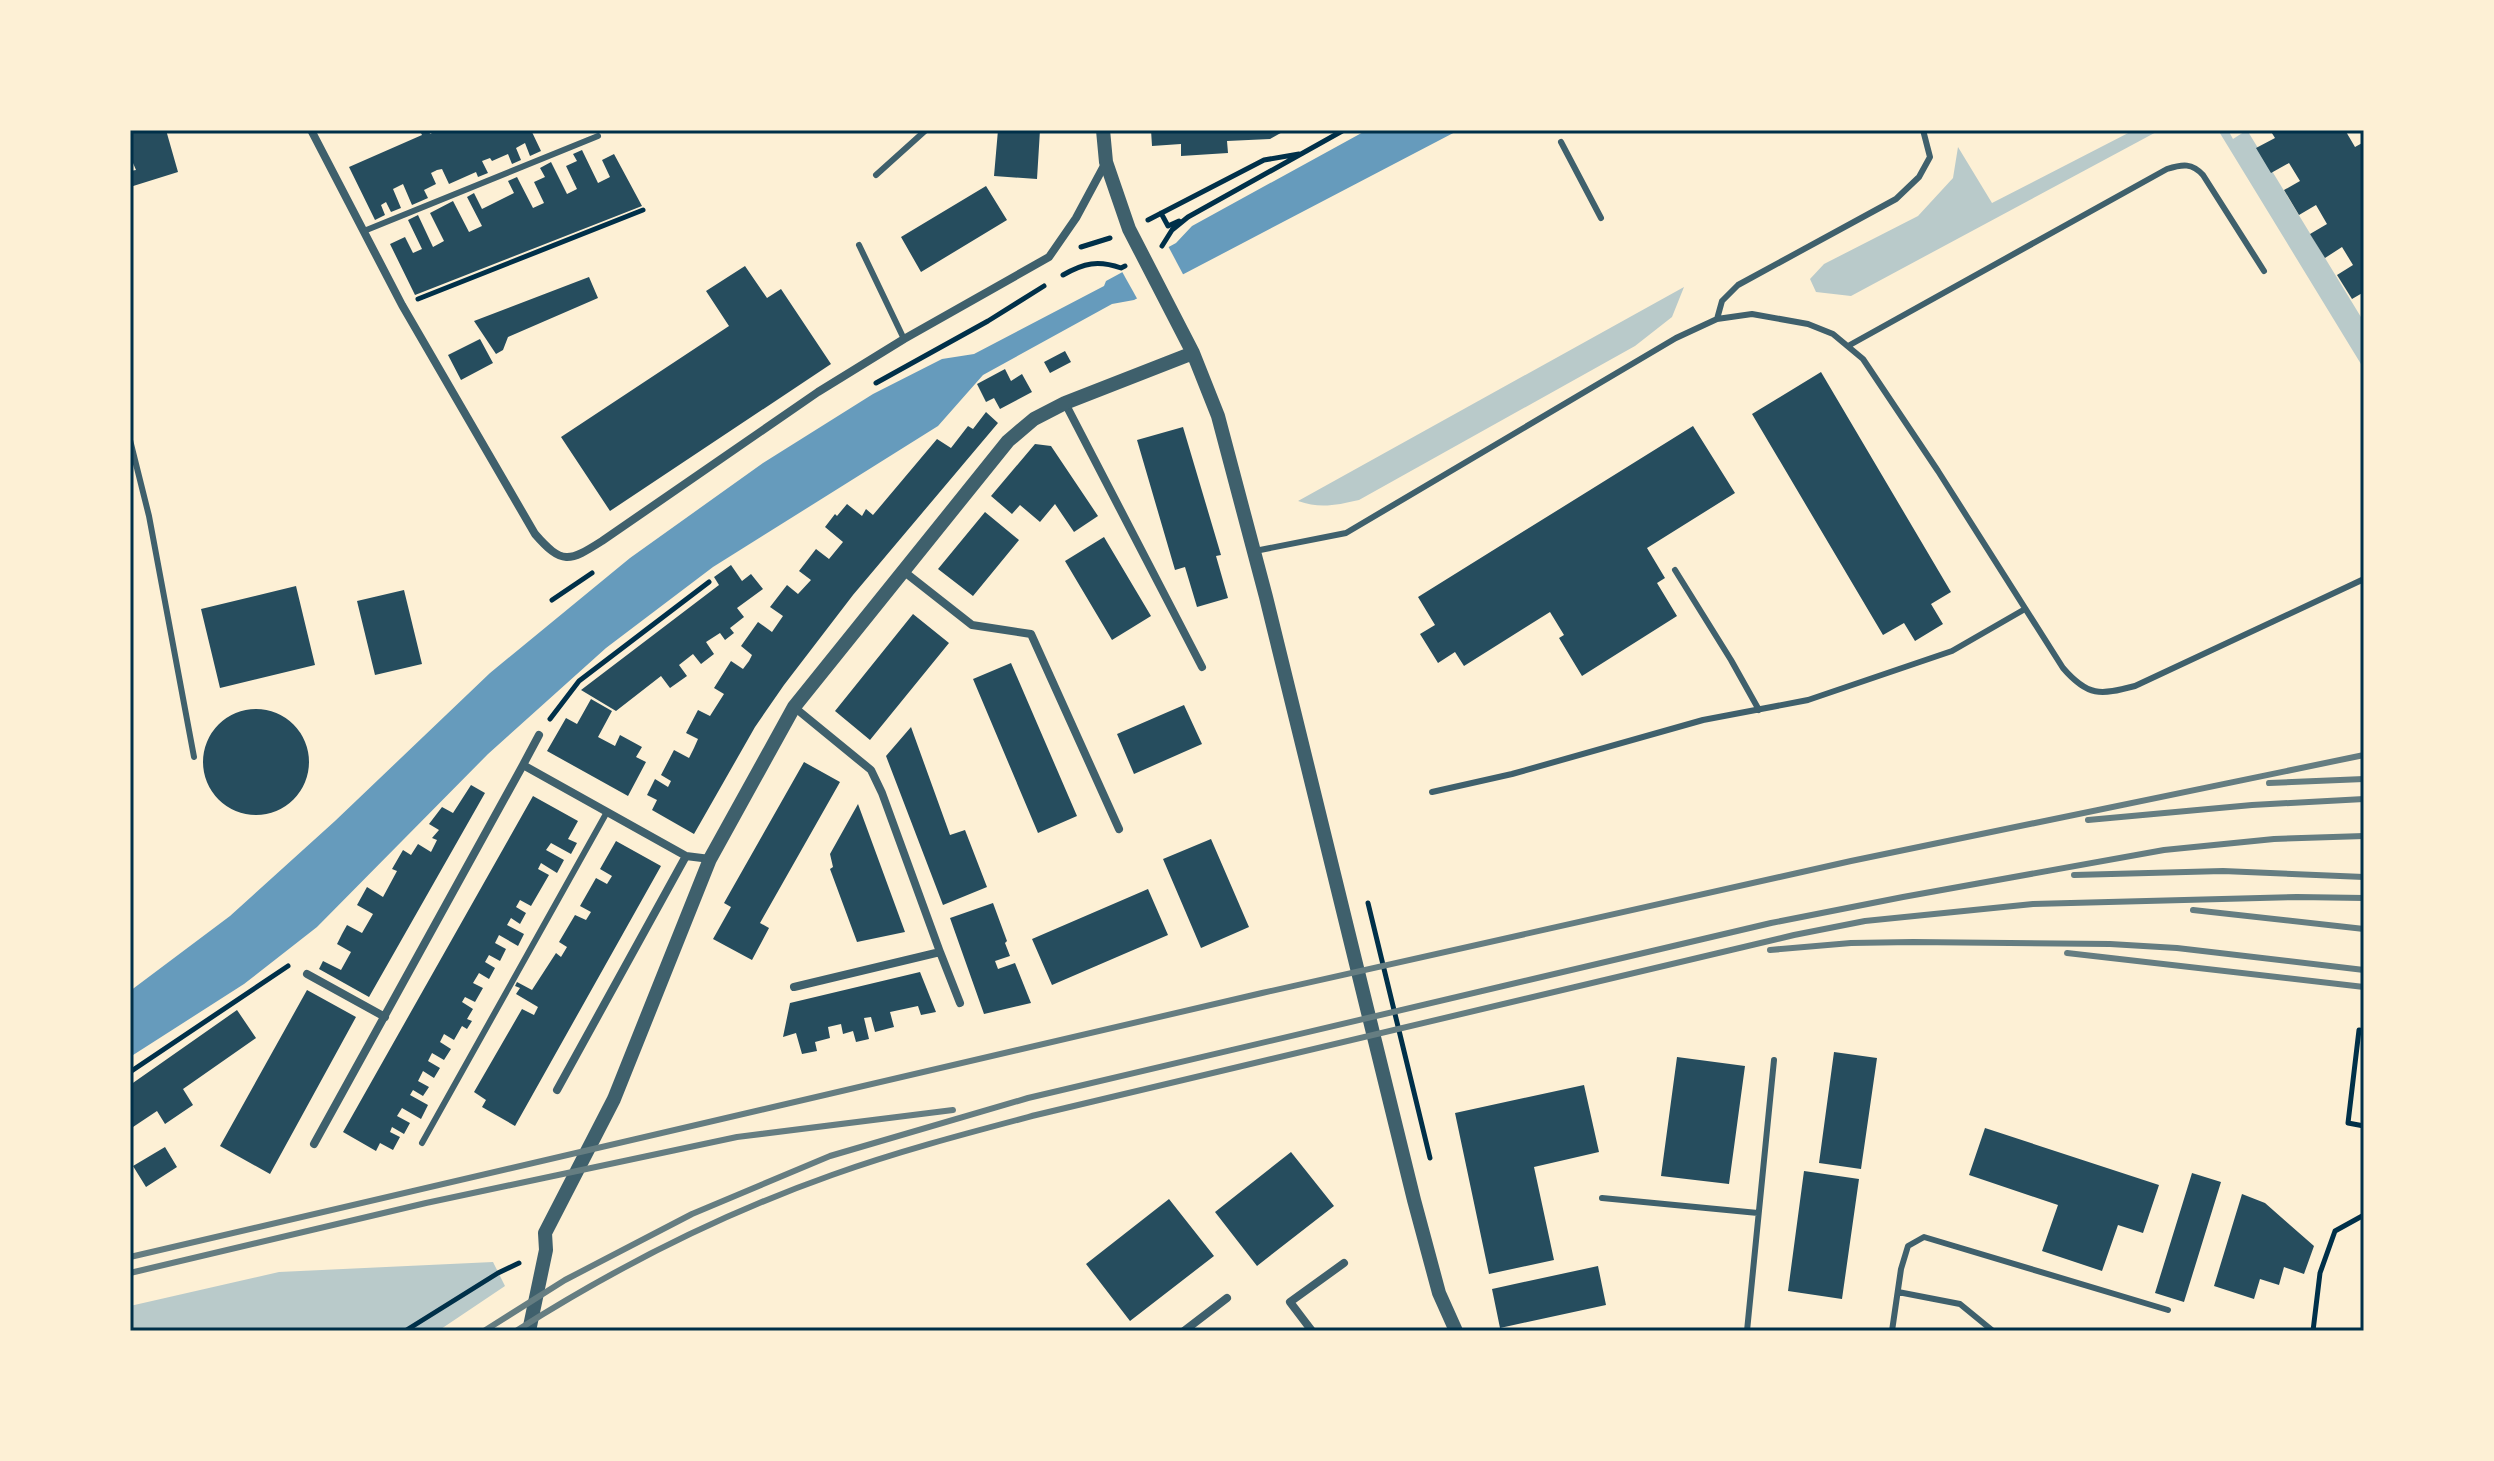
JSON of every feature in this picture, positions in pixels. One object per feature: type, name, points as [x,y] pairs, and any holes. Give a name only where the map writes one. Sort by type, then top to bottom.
[{"type":"street","points":[[311,130],[402,305],[535,534],[551,553],[563,558],[573,558],[602,541],[818,392],[1049,257],[1076,218],[1106,162]]},
{"type":"street","points":[[1103,130],[1106,162],[1131,233],[1193,353],[1218,416],[1255,551],[1414,1200],[1439,1293],[1456,1331]]},
{"type":"street","points":[[529,1331],[546,1250],[545,1233],[614,1099],[710,859],[794,707],[1008,441],[1034,419],[1065,403],[1193,353]]},
{"type":"street","points":[[1065,403],[1202,667]]},
{"type":"street","points":[[902,570],[972,625],[1031,634],[1119,829]]},
{"type":"street","points":[[794,707],[871,770],[960,1003]]},
{"type":"street","points":[[314,1144],[539,735]]},
{"type":"street","points":[[523,765],[686,856],[710,859]]},
{"type":"street","points":[[557,1090],[686,856]]},
{"type":"street","points":[[794,987],[940,952]]},
{"type":"street","points":[[307,974],[385,1017]]},
{"type":"street","points":[[1312,1331],[1290,1302],[1344,1263]]},
{"type":"street","points":[[1184,1331],[1227,1298]]},
{"type":"lane","points":[[876,175],[926,130]]},
{"type":"lane","points":[[1717,319],[1722,301],[1738,285],[1896,199],[1919,177],[1930,157],[1923,130]]},
{"type":"lane","points":[[364,231],[598,136]]},
{"type":"lane","points":[[1561,142],[1601,218]]},
{"type":"lane","points":[[1848,346],[2167,169],[2182,165],[2195,167],[2203,175],[2264,271]]},
{"type":"lane","points":[[859,245],[904,339]]},
{"type":"lane","points":[[1255,551],[1346,533],[1676,338],[1717,319],[1752,314],[1783,319],[1833,334],[1863,359],[2063,668],[2076,683],[2093,693],[2114,692],[2135,686],[2364,579]]},
{"type":"lane","points":[[130,440],[149,516],[194,757]]},
{"type":"lane","points":[[1675,570],[1759,710]]},
{"type":"lane","points":[[1432,792],[1512,774],[1703,720],[1808,700],[1952,651],[2025,609]]},
{"type":"lane","points":[[422,1143],[607,812]]},
{"type":"lane","points":[[1747,1331],[1774,1060]]},
{"type":"lane","points":[[1602,1198],[1758,1213]]},
{"type":"lane","points":[[1892,1331],[1908,1246],[1924,1237],[2168,1310]]},
{"type":"lane","points":[[1898,1292],[1960,1304],[1993,1331]]},
{"type":"path","points":[[1161,213],[1168,226],[1188,217],[1344,130]]},
{"type":"path","points":[[1049,257],[1131,233],[1161,213],[1264,160],[1304,153]]},
{"type":"path","points":[[402,305],[643,210]]},
{"type":"path","points":[[1157,249],[1166,244],[1172,230],[1188,217]]},
{"type":"path","points":[[1083,264],[1109,264]]},
{"type":"path","points":[[874,384],[1024,299]]},
{"type":"path","points":[[552,600],[605,564]]},
{"type":"path","points":[[539,735],[579,681],[709,582]]},
{"type":"path","points":[[1368,901],[1428,1142]]},
{"type":"path","points":[[130,1072],[288,966],[307,974]]},
{"type":"path","points":[[2364,1031],[2359,1030],[2348,1123],[2364,1126]]},
{"type":"path","points":[[2313,1331],[2320,1273],[2335,1231],[2364,1215]]},
{"type":"path","points":[[405,1331],[498,1273],[546,1250]]},
{"type":"shaded area","points":[[2134,130],[2160,130],[1851,296],[1816,292],[1810,279],[1824,264],[1918,216],[1953,178],[1958,147],[1992,203]]},
{"type":"shaded area","points":[[2218,130],[2228,130],[2233,139],[2247,130],[2364,322],[2364,369]]},
{"type":"shaded area","points":[[1684,287],[1672,317],[1635,346],[1359,500],[1321,506],[1298,501]]},
{"type":"shaded area","points":[[493,1262],[505,1286],[438,1331],[130,1331],[130,1306],[279,1272]]},
{"type":"water","points":[[1367,130],[1459,130],[1134,300],[1112,304],[983,375],[938,426],[713,567],[606,648],[488,754],[317,927],[244,984],[130,1057],[130,991],[230,916],[490,673],[630,558],[763,463],[873,394],[942,359],[974,354],[1104,286],[1106,281],[1176,243],[1192,226]]},
{"type":"pier","points":[[1167,244],[1185,278],[1139,302],[1120,268]]},
{"type":"building","points":[[130,130],[166,130],[178,172],[130,187],[130,171],[136,170],[130,156]]},
{"type":"building","points":[[422,130],[429,130],[430,134],[438,130],[531,130],[541,151],[530,156],[525,143],[516,148],[521,160],[512,164],[508,154],[492,161],[490,158],[482,161],[488,173],[478,177],[476,172],[449,184],[442,169],[437,170],[431,173],[436,184],[424,190],[428,198],[412,205],[403,184],[393,189],[401,208],[391,212],[386,202],[381,205],[385,215],[375,220],[349,167],[422,135]]},
{"type":"building","points":[[998,130],[1040,130],[1037,179],[994,176]]},
{"type":"building","points":[[1151,130],[1286,130],[1270,139],[1227,141],[1228,153],[1181,156],[1181,144],[1152,146]]},
{"type":"building","points":[[2270,130],[2345,130],[2355,147],[2364,142],[2364,292],[2352,299],[2337,275],[2353,265],[2342,247],[2325,258],[2310,234],[2327,224],[2316,205],[2299,215],[2284,190],[2300,181],[2289,163],[2271,173],[2256,148],[2275,138]]},
{"type":"building","points":[[582,150],[598,183],[610,177],[602,160],[614,154],[642,206],[415,295],[390,244],[405,237],[413,253],[422,249],[408,220],[418,215],[433,247],[444,241],[430,213],[453,201],[469,232],[482,226],[467,197],[474,193],[482,209],[514,193],[508,181],[517,177],[533,208],[544,203],[534,182],[545,177],[540,168],[551,162],[567,194],[577,189],[566,166],[577,161],[573,154]]},
{"type":"building","points":[[986,186],[1007,220],[921,272],[901,237]]},
{"type":"building","points":[[745,266],[767,298],[781,289],[831,364],[610,511],[561,437],[729,326],[706,291]]},
{"type":"building","points":[[589,277],[598,298],[508,337],[503,350],[496,354],[474,321]]},
{"type":"building","points":[[480,339],[493,363],[461,380],[448,355]]},
{"type":"building","points":[[1065,351],[1071,362],[1050,373],[1044,362]]},
{"type":"building","points":[[1005,369],[1011,381],[1022,374],[1032,392],[1000,409],[994,398],[986,402],[977,384]]},
{"type":"building","points":[[1821,372],[1951,592],[1931,604],[1943,624],[1915,641],[1904,623],[1883,635],[1752,414]]},
{"type":"building","points":[[986,412],[998,423],[853,595],[784,685],[755,727],[694,834],[652,810],[657,800],[647,795],[655,779],[668,787],[671,781],[661,775],[674,750],[689,758],[698,739],[686,733],[698,710],[710,716],[724,694],[714,688],[731,661],[743,669],[749,661],[752,655],[741,646],[758,622],[772,632],[783,616],[770,607],[787,585],[798,594],[811,580],[799,571],[816,549],[829,559],[843,542],[825,527],[835,514],[837,516],[847,504],[862,516],[866,509],[873,515],[937,439],[951,448],[968,426],[973,429]]},
{"type":"building","points":[[1693,426],[1735,493],[1647,548],[1665,578],[1657,583],[1677,616],[1582,676],[1559,638],[1564,635],[1550,612],[1464,666],[1455,652],[1438,663],[1420,634],[1435,625],[1418,597]]},
{"type":"building","points":[[1183,427],[1221,555],[1216,556],[1228,598],[1197,607],[1185,567],[1175,570],[1137,440]]},
{"type":"building","points":[[1035,444],[1051,446],[1098,516],[1074,532],[1055,504],[1040,522],[1020,505],[1012,514],[991,496]]},
{"type":"building","points":[[985,512],[1019,540],[973,596],[938,569]]},
{"type":"building","points":[[1104,537],[1151,616],[1112,640],[1065,561]]},
{"type":"building","points":[[731,565],[742,581],[751,574],[763,589],[737,608],[744,617],[730,628],[734,633],[725,640],[720,633],[706,642],[714,654],[701,664],[693,654],[679,665],[687,676],[670,688],[661,676],[616,711],[581,690],[719,585],[714,577]]},
{"type":"building","points":[[296,586],[315,665],[220,688],[201,609]]},
{"type":"building","points":[[404,590],[422,664],[375,675],[357,601]]},
{"type":"building","points":[[913,614],[949,643],[870,740],[835,711]]},
{"type":"building","points":[[1011,663],[1077,816],[1038,833],[973,679]]},
{"type":"building","points":[[591,699],[612,711],[598,737],[615,746],[620,735],[642,747],[636,757],[646,762],[628,796],[547,751],[566,718],[577,724]]},
{"type":"building","points":[[1184,705],[1202,744],[1134,774],[1117,734]]},
{"type":"building","points":[[256,709],[276,713],[294,724],[305,742],[309,762],[305,782],[294,800],[276,811],[256,815],[236,811],[218,800],[207,782],[203,762],[207,742],[218,724],[236,713]]},
{"type":"building","points":[[911,727],[950,835],[965,830],[987,887],[943,905],[886,756]]},
{"type":"building","points":[[804,762],[840,782],[760,923],[769,928],[752,960],[713,939],[731,907],[724,903]]},
{"type":"building","points":[[471,785],[485,793],[369,997],[319,969],[323,961],[341,970],[351,952],[337,944],[347,925],[362,933],[373,914],[357,905],[367,887],[383,897],[397,871],[392,869],[403,850],[411,855],[418,844],[431,852],[437,840],[432,838],[439,830],[429,824],[442,807],[453,813]]},
{"type":"building","points":[[533,796],[578,821],[568,839],[577,843],[571,854],[551,843],[546,850],[564,860],[557,873],[541,863],[538,869],[549,875],[531,906],[520,900],[516,907],[526,913],[520,924],[511,918],[507,925],[524,934],[518,946],[499,935],[495,943],[506,949],[500,961],[489,955],[485,962],[495,968],[489,979],[479,973],[473,983],[483,988],[475,1002],[465,997],[462,1002],[473,1009],[467,1019],[472,1021],[467,1029],[462,1026],[454,1040],[444,1034],[440,1042],[451,1049],[444,1060],[432,1053],[428,1061],[440,1068],[434,1078],[423,1071],[418,1081],[429,1087],[423,1096],[413,1090],[410,1095],[428,1105],[421,1119],[402,1108],[397,1116],[410,1123],[404,1134],[392,1127],[390,1132],[400,1137],[393,1150],[380,1143],[376,1151],[343,1132]]},
{"type":"building","points":[[858,804],[905,932],[857,942],[830,869],[833,867],[830,854]]},
{"type":"building","points":[[1211,839],[1249,927],[1201,948],[1163,859]]},
{"type":"building","points":[[616,841],[661,866],[515,1126],[482,1107],[486,1100],[474,1092],[522,1009],[534,1015],[538,1007],[516,994],[520,988],[515,986],[517,982],[532,990],[556,953],[561,957],[567,947],[559,942],[575,915],[586,920],[591,912],[580,906],[596,878],[607,884],[612,876],[600,869]]},
{"type":"building","points":[[1148,889],[1168,935],[1052,985],[1032,939]]},
{"type":"building","points":[[993,903],[1010,956],[995,961],[998,969],[1015,963],[1031,1003],[984,1014],[950,918]]},
{"type":"building","points":[[920,972],[936,1012],[921,1015],[918,1006],[890,1012],[894,1027],[875,1032],[871,1017],[864,1018],[869,1039],[856,1042],[853,1031],[843,1034],[841,1024],[828,1027],[830,1038],[815,1042],[817,1051],[802,1054],[796,1033],[783,1037],[790,1003]]},
{"type":"building","points":[[307,990],[356,1017],[270,1174],[220,1146]]},
{"type":"building","points":[[237,1010],[256,1038],[183,1089],[193,1105],[165,1124],[157,1111],[130,1129],[130,1085]]},
{"type":"building","points":[[1834,1052],[1877,1058],[1861,1169],[1819,1163]]},
{"type":"building","points":[[1677,1057],[1745,1066],[1729,1184],[1661,1176]]},
{"type":"building","points":[[1584,1085],[1599,1152],[1534,1167],[1554,1260],[1489,1274],[1455,1113]]},
{"type":"building","points":[[1985,1128],[2159,1185],[2143,1233],[2118,1225],[2102,1271],[2042,1251],[2058,1205],[1969,1175]]},
{"type":"building","points":[[165,1147],[177,1167],[146,1187],[133,1166]]},
{"type":"building","points":[[1291,1152],[1334,1206],[1257,1266],[1215,1212]]},
{"type":"building","points":[[1804,1171],[1859,1179],[1842,1299],[1788,1291]]},
{"type":"building","points":[[2192,1173],[2221,1182],[2184,1302],[2155,1293]]},
{"type":"building","points":[[2242,1194],[2265,1203],[2314,1246],[2304,1274],[2284,1267],[2279,1285],[2260,1279],[2254,1299],[2214,1286]]},
{"type":"building","points":[[1169,1199],[1214,1256],[1130,1321],[1086,1264]]},
{"type":"building","points":[[1598,1266],[1606,1305],[1500,1328],[1492,1289]]},
{"type":"railway","points":[[130,1257],[1262,993],[1851,861],[2364,755]]},
{"type":"railway","points":[[2269,783],[2364,779]]},
{"type":"railway","points":[[2088,820],[2252,805],[2364,799]]},
{"type":"railway","points":[[484,1331],[565,1280],[692,1214],[830,1156],[1028,1098],[1771,923],[1903,897],[2164,850],[2274,839],[2364,836]]},
{"type":"railway","points":[[2074,875],[2223,871],[2364,877]]},
{"type":"railway","points":[[516,1331],[630,1264],[710,1225],[791,1190],[883,1158],[1036,1115],[1794,935],[1865,921],[2033,904],[2364,898]]},
{"type":"railway","points":[[2193,910],[2364,929]]},
{"type":"railway","points":[[1770,950],[1851,943],[2110,944],[2177,948],[2364,970]]},
{"type":"railway","points":[[2067,953],[2364,987]]},
{"type":"railway","points":[[130,1273],[426,1203],[737,1137],[953,1110]]}]
